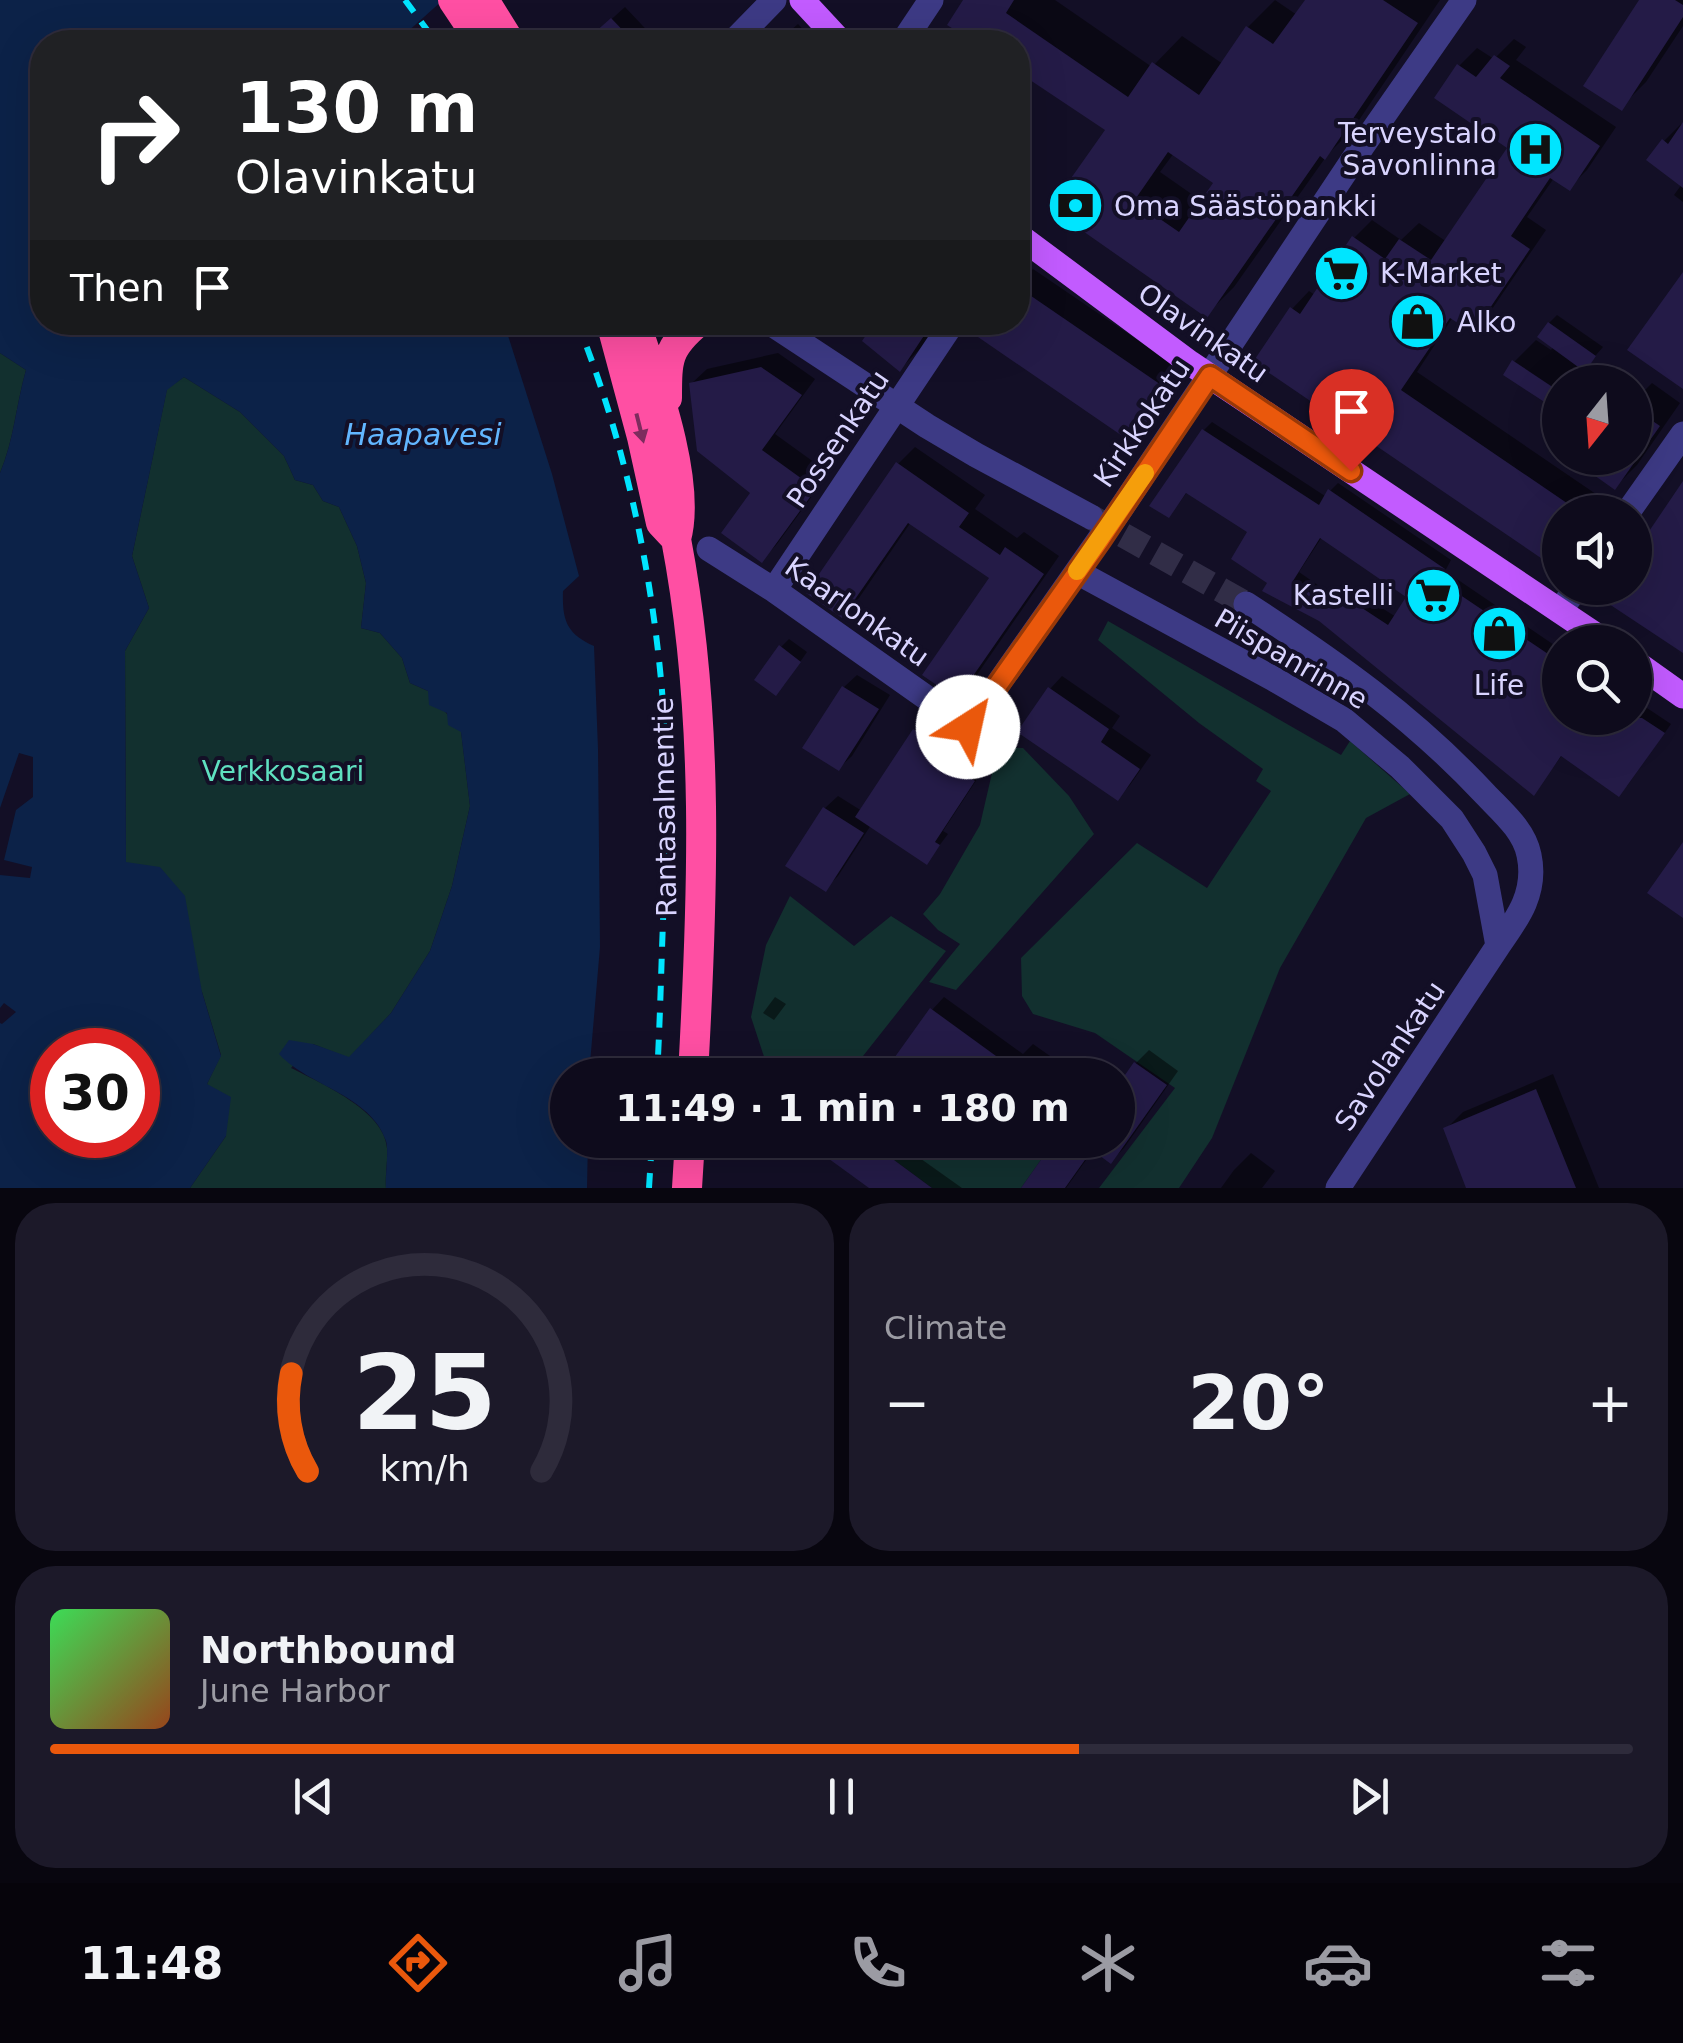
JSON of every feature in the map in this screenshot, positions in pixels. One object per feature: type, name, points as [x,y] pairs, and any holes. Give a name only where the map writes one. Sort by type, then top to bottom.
[{"type":"highway","points":[[475,14],[495,30]]},
{"type":"highway","name":"Rantasalmentie","points":[[631,335],[642,437],[661,523],[678,548]]},
{"type":"highway","name":"Rantasalmentie","points":[[633,335],[667,431],[679,486],[678,548],[701,756],[702,862],[694,1058]]},
{"type":"highway","points":[[667,431],[670,354],[683,335]]},
{"type":"highway","points":[[687,1188],[689,1158]]},
{"type":"main road","points":[[802,0],[830,30]]},
{"type":"main road","name":"Olavinkatu","points":[[1030,244],[1210,376],[1582,625]]},
{"type":"main road","points":[[1652,674],[1683,696]]},
{"type":"street","points":[[745,30],[774,0]]},
{"type":"street","name":"Kirkkokatu","points":[[968,727],[1122,507],[1464,0]]},
{"type":"street","points":[[790,335],[927,426],[1092,518]]},
{"type":"street","name":"Possenkatu","points":[[774,590],[943,335]]},
{"type":"street","points":[[1640,495],[1683,434]]},
{"type":"street","name":"Kaarlonkatu","points":[[709,549],[774,590],[968,727]]},
{"type":"street","name":"Piispanrinne","points":[[1077,572],[1344,720],[1400,767],[1452,819],[1485,875],[1495,951]]},
{"type":"street","points":[[1246,604],[1333,661],[1405,716],[1517,828],[1528,850],[1531,869],[1500,879],[1485,875]]},
{"type":"street","points":[[1560,610],[1564,605]]},
{"type":"street","name":"Savolankatu","points":[[1338,1188],[1523,911],[1531,869]]},
{"type":"green space","points":[[0,353],[26,370],[0,473]]},
{"type":"green space","name":"Verkkosaari","points":[[184,377],[240,412],[284,456],[295,480],[313,485],[323,501],[339,507],[357,546],[366,583],[361,628],[380,633],[402,658],[410,683],[428,691],[461,731],[470,806],[452,886],[430,951],[391,1013],[349,1058],[313,1044],[291,1068],[349,1099],[375,1122],[387,1148],[386,1188],[190,1188],[226,1136],[207,1084],[221,1055],[202,992],[126,863],[125,651],[149,608],[132,556],[167,389]]},
{"type":"green space","points":[[1108,621],[1341,755],[1350,741],[1410,794],[1366,818],[1280,968],[1212,1138],[1179,1188],[1099,1188],[1122,1158],[1135,1158],[1135,1141],[1175,1088],[1095,1033],[1033,1014],[1022,996],[1021,958],[1137,843],[1207,888],[1271,791],[1256,781],[1263,769],[1199,723],[1098,640]]},
{"type":"green space","points":[[998,747],[1023,748],[1069,796],[1094,834],[956,990],[929,982],[960,944],[923,914],[940,894],[980,825]]},
{"type":"green space","points":[[790,896],[854,946],[891,916],[946,951],[861,1058],[764,1058],[751,1017],[766,945]]},
{"type":"green space","points":[[891,1158],[1042,1158],[1021,1188],[932,1188]]},
{"type":"water","name":"Haapavesi","points":[[0,0],[443,0],[409,30],[30,30],[30,335],[508,335],[552,474],[579,576],[563,591],[565,618],[578,637],[594,646],[600,947],[590,1058],[550,1058],[550,1158],[588,1158],[587,1188],[386,1188],[387,1145],[378,1125],[367,1112],[279,1054],[289,1040],[349,1057],[391,1013],[430,951],[452,886],[470,806],[461,732],[448,725],[447,713],[429,705],[428,691],[410,683],[402,658],[380,633],[361,628],[366,583],[357,546],[339,507],[323,501],[313,485],[295,480],[284,456],[240,412],[184,377],[167,390],[132,556],[149,608],[125,651],[126,862],[160,867],[185,896],[202,992],[221,1056],[207,1084],[231,1097],[226,1136],[190,1188],[0,1188],[0,1023],[16,1012],[4,1003],[0,1008],[0,875],[30,878],[32,867],[4,860],[16,810],[33,797],[33,757],[19,753],[0,808],[0,473],[26,370],[0,353]]},
{"type":"building","points":[[963,0],[1014,0],[1006,13],[1128,97],[1152,62],[1199,95],[1246,26],[1273,44],[1305,0],[1383,0],[1418,23],[1325,160],[1320,156],[1207,318],[1050,208],[1105,130],[1030,80],[1030,30],[955,30],[947,25]],"holes":[[[1168,152],[1213,183],[1179,232],[1134,201]]]},
{"type":"building","points":[[1639,0],[1675,0],[1683,5],[1683,17],[1622,111],[1583,86]]},
{"type":"building","points":[[611,18],[622,30],[598,30]]},
{"type":"building","points":[[1494,55],[1510,66],[1500,78],[1600,146],[1570,191],[1550,178],[1511,236],[1530,249],[1473,333],[1450,318],[1401,390],[1555,495],[1542,495],[1542,559],[1253,362],[1290,307],[1300,314],[1352,236],[1385,259],[1399,239],[1431,260],[1507,148],[1434,98],[1457,64],[1476,77]]},
{"type":"building","points":[[1683,122],[1683,188],[1646,160],[1662,139],[1668,144]]},
{"type":"building","points":[[1683,272],[1683,389],[1627,350]]},
{"type":"building","points":[[1030,295],[1170,391],[1134,444],[978,337],[1030,335]]},
{"type":"building","points":[[1548,322],[1596,356],[1590,365],[1575,365],[1537,337]]},
{"type":"building","points":[[866,335],[924,335],[900,372],[862,341]]},
{"type":"building","points":[[1512,360],[1542,380],[1542,400],[1503,375]]},
{"type":"building","points":[[761,367],[802,395],[762,450],[816,489],[762,563],[721,533],[750,493],[697,451],[689,383]]},
{"type":"building","points":[[1652,421],[1660,426],[1652,437]]},
{"type":"building","points":[[1202,429],[1319,505],[1328,489],[1445,569],[1438,580],[1542,650],[1542,735],[1652,735],[1652,725],[1665,733],[1619,797],[1561,756],[1534,796],[1319,621],[1262,591],[1267,583],[1231,559],[1247,532],[1186,493],[1169,518],[1149,506]],"holes":[[[1320,538],[1406,597],[1388,625],[1333,589],[1324,602],[1293,581]]]},
{"type":"building","points":[[896,462],[969,513],[959,527],[1000,555],[1005,547],[1044,574],[957,699],[922,675],[989,578],[908,523],[842,618],[806,593]]},
{"type":"building","points":[[1594,475],[1626,475],[1615,490]]},
{"type":"building","points":[[1683,481],[1683,653],[1652,632],[1652,625],[1641,625],[1611,605],[1652,605],[1652,527]]},
{"type":"building","points":[[779,645],[801,662],[776,696],[754,680]]},
{"type":"building","points":[[842,686],[879,709],[839,771],[802,748]]},
{"type":"building","points":[[1048,687],[1109,729],[1101,742],[1140,769],[1118,801],[1017,732]]},
{"type":"building","points":[[913,729],[928,738],[922,747],[975,781],[935,842],[940,845],[927,865],[855,817]]},
{"type":"building","points":[[823,807],[864,833],[826,892],[785,866]]},
{"type":"building","points":[[1683,842],[1683,918],[1647,893]]},
{"type":"building","points":[[930,1008],[999,1058],[894,1058]]},
{"type":"building","points":[[1135,1063],[1167,1085],[1135,1130]]},
{"type":"building","points":[[1536,1089],[1576,1188],[1466,1188],[1443,1128]]},
{"type":"building","points":[[828,1158],[891,1158],[932,1188],[869,1188]]},
{"type":"building","points":[[1042,1158],[1086,1158],[1065,1188],[1021,1188]]},
{"type":"tunnel","points":[[1091,517],[1246,604]]},
{"type":"railway","points":[[405,0],[427,30]]},
{"type":"railway","points":[[582,335],[630,491],[643,549],[660,668],[667,802],[658,1058]]},
{"type":"railway","points":[[649,1188],[651,1158]]},
{"type":"slow traffic","points":[[1077,571],[1145,473]]},
{"type":"place","name":"Terveystalo Savonlinna","points":[[1536,149]]},
{"type":"place","name":"Oma Säästöpankki","points":[[1075,206]]},
{"type":"place","name":"K-Market","points":[[1341,273]]},
{"type":"place","name":"Alko","points":[[1418,322]]},
{"type":"place","name":"Kastelli","points":[[1433,595]]},
{"type":"place","name":"Life","points":[[1499,634]]},
{"type":"route","points":[[968,727],[1210,376],[1351,471]]}]
